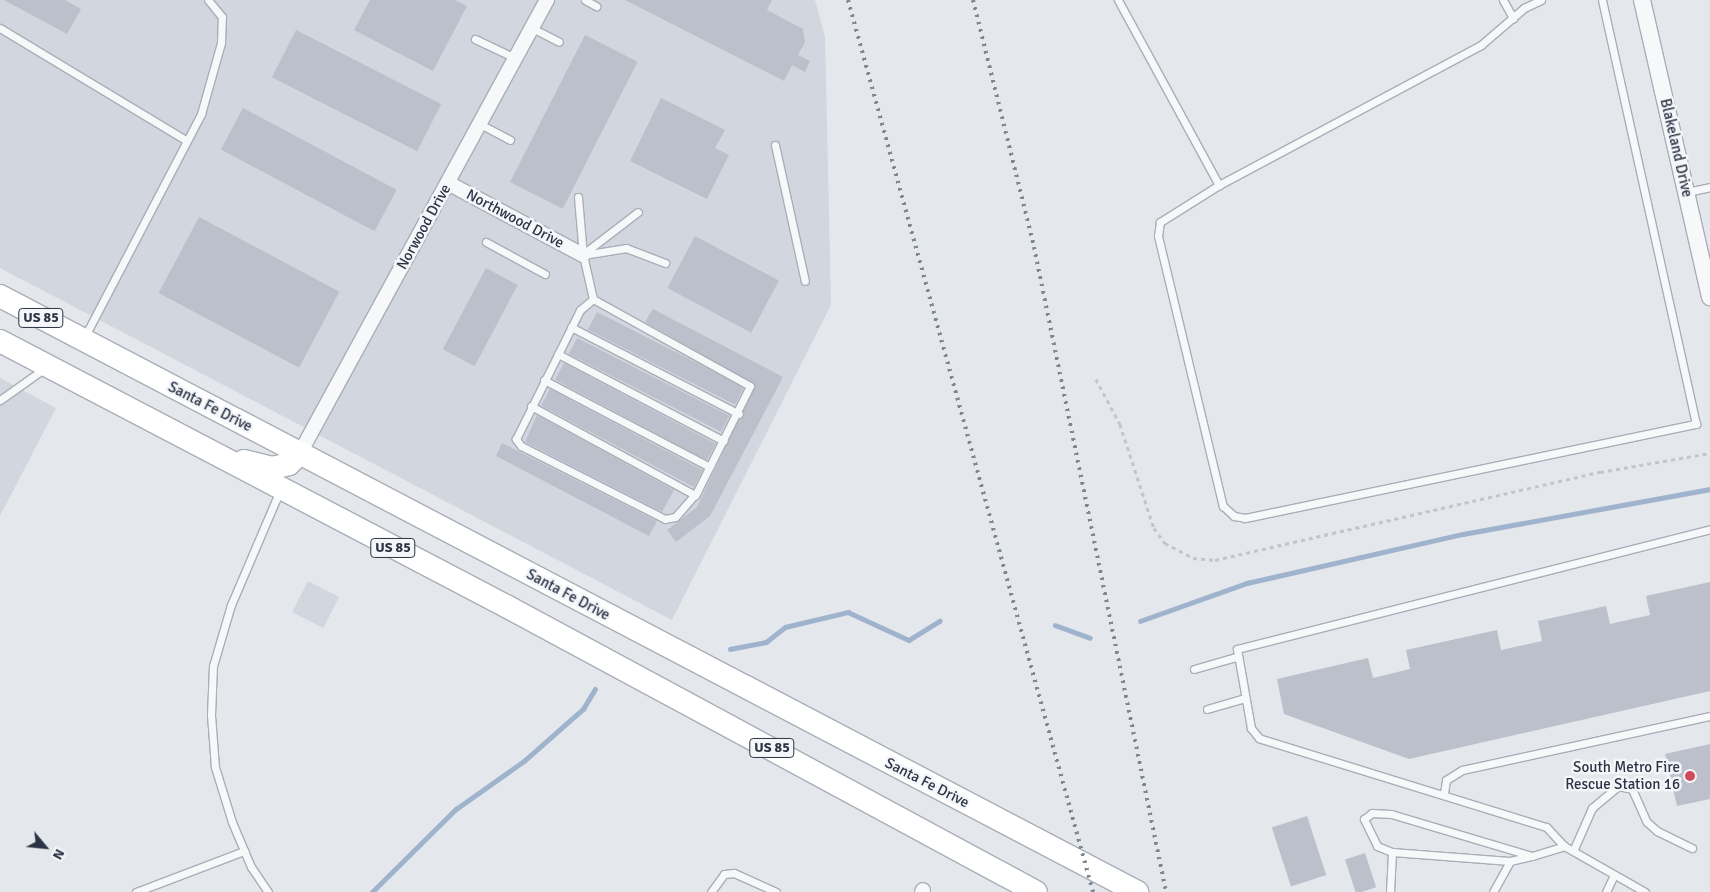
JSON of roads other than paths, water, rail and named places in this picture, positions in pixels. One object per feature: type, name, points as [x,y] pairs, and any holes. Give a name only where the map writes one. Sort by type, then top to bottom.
[{"type":"highway","name":"Santa Fe Drive","points":[[0,296],[82,341],[300,453],[1137,892]]},
{"type":"highway","name":"US 85","points":[[0,341],[281,490],[506,606],[1036,892]]},
{"type":"highway","points":[[212,453],[272,468],[289,464],[300,453]]},
{"type":"street","name":"Norwood Drive","points":[[300,453],[547,0]]},
{"type":"street","name":"Blakeland Drive","points":[[1642,0],[1710,297]]},
{"type":"street","name":"Northwood Drive","points":[[448,184],[583,254]]},
{"type":"lane","points":[[82,341],[201,114],[221,43],[222,17],[208,0]]},
{"type":"lane","points":[[585,0],[596,6]]},
{"type":"lane","points":[[1118,0],[1219,185]]},
{"type":"lane","points":[[1503,0],[1513,18]]},
{"type":"lane","points":[[1541,0],[1513,18],[1481,45],[1219,185],[1160,222],[1158,236],[1223,506],[1234,516],[1688,429],[1696,424],[1696,412],[1602,0]]},
{"type":"lane","points":[[0,28],[187,141]]},
{"type":"lane","points":[[532,28],[560,42]]},
{"type":"lane","points":[[475,39],[515,58]]},
{"type":"lane","points":[[480,124],[510,140]]},
{"type":"lane","points":[[775,145],[805,281]]},
{"type":"lane","points":[[1686,192],[1710,187]]},
{"type":"lane","points":[[578,197],[583,254],[593,300],[747,383],[750,392],[695,495],[675,517],[665,518],[521,446],[517,432],[580,310],[593,300]]},
{"type":"lane","points":[[583,254],[638,212]]},
{"type":"lane","points":[[486,242],[545,274]]},
{"type":"lane","points":[[583,254],[631,249],[666,263]]},
{"type":"lane","points":[[571,327],[739,414]]},
{"type":"lane","points":[[558,354],[724,441]]},
{"type":"lane","points":[[0,400],[47,366]]},
{"type":"lane","points":[[544,380],[710,467]]},
{"type":"lane","points":[[531,406],[695,495]]},
{"type":"lane","points":[[268,892],[244,851],[215,766],[213,666],[230,605],[281,490]]},
{"type":"lane","points":[[1645,892],[1564,846],[1546,827],[1444,793],[1259,738],[1251,728],[1236,657],[1237,649],[1710,530]]},
{"type":"lane","points":[[1194,669],[1236,657]]},
{"type":"lane","points":[[1207,708],[1245,698]]},
{"type":"lane","points":[[1444,793],[1446,780],[1462,770],[1710,716]]},
{"type":"lane","points":[[1573,851],[1592,808],[1618,786],[1632,790],[1647,822],[1657,831],[1692,848]]},
{"type":"lane","points":[[1532,856],[1483,838],[1372,813],[1364,818],[1368,832],[1377,846],[1392,852],[1510,861],[1532,856],[1564,846]]},
{"type":"lane","points":[[136,892],[244,851]]},
{"type":"lane","points":[[1390,892],[1392,852]]},
{"type":"lane","points":[[1493,892],[1510,861]]},
{"type":"lane","points":[[711,892],[724,874],[734,873],[776,892]]},
{"type":"lane","points":[[1606,892],[1614,875]]},
{"type":"waterway","points":[[1140,621],[1247,583],[1463,534],[1710,489]]},
{"type":"waterway","points":[[730,649],[766,642],[785,627],[848,612],[909,640],[940,621]]},
{"type":"waterway","points":[[1055,625],[1090,638]]},
{"type":"waterway","points":[[372,892],[456,809],[524,761],[583,709],[595,689]]},
{"type":"railway","points":[[848,0],[1093,892]]},
{"type":"railway","points":[[973,0],[1034,247],[1166,892]]},
{"type":"place","name":"South Metro Fire Rescue Station 16","points":[[1690,776]]}]
